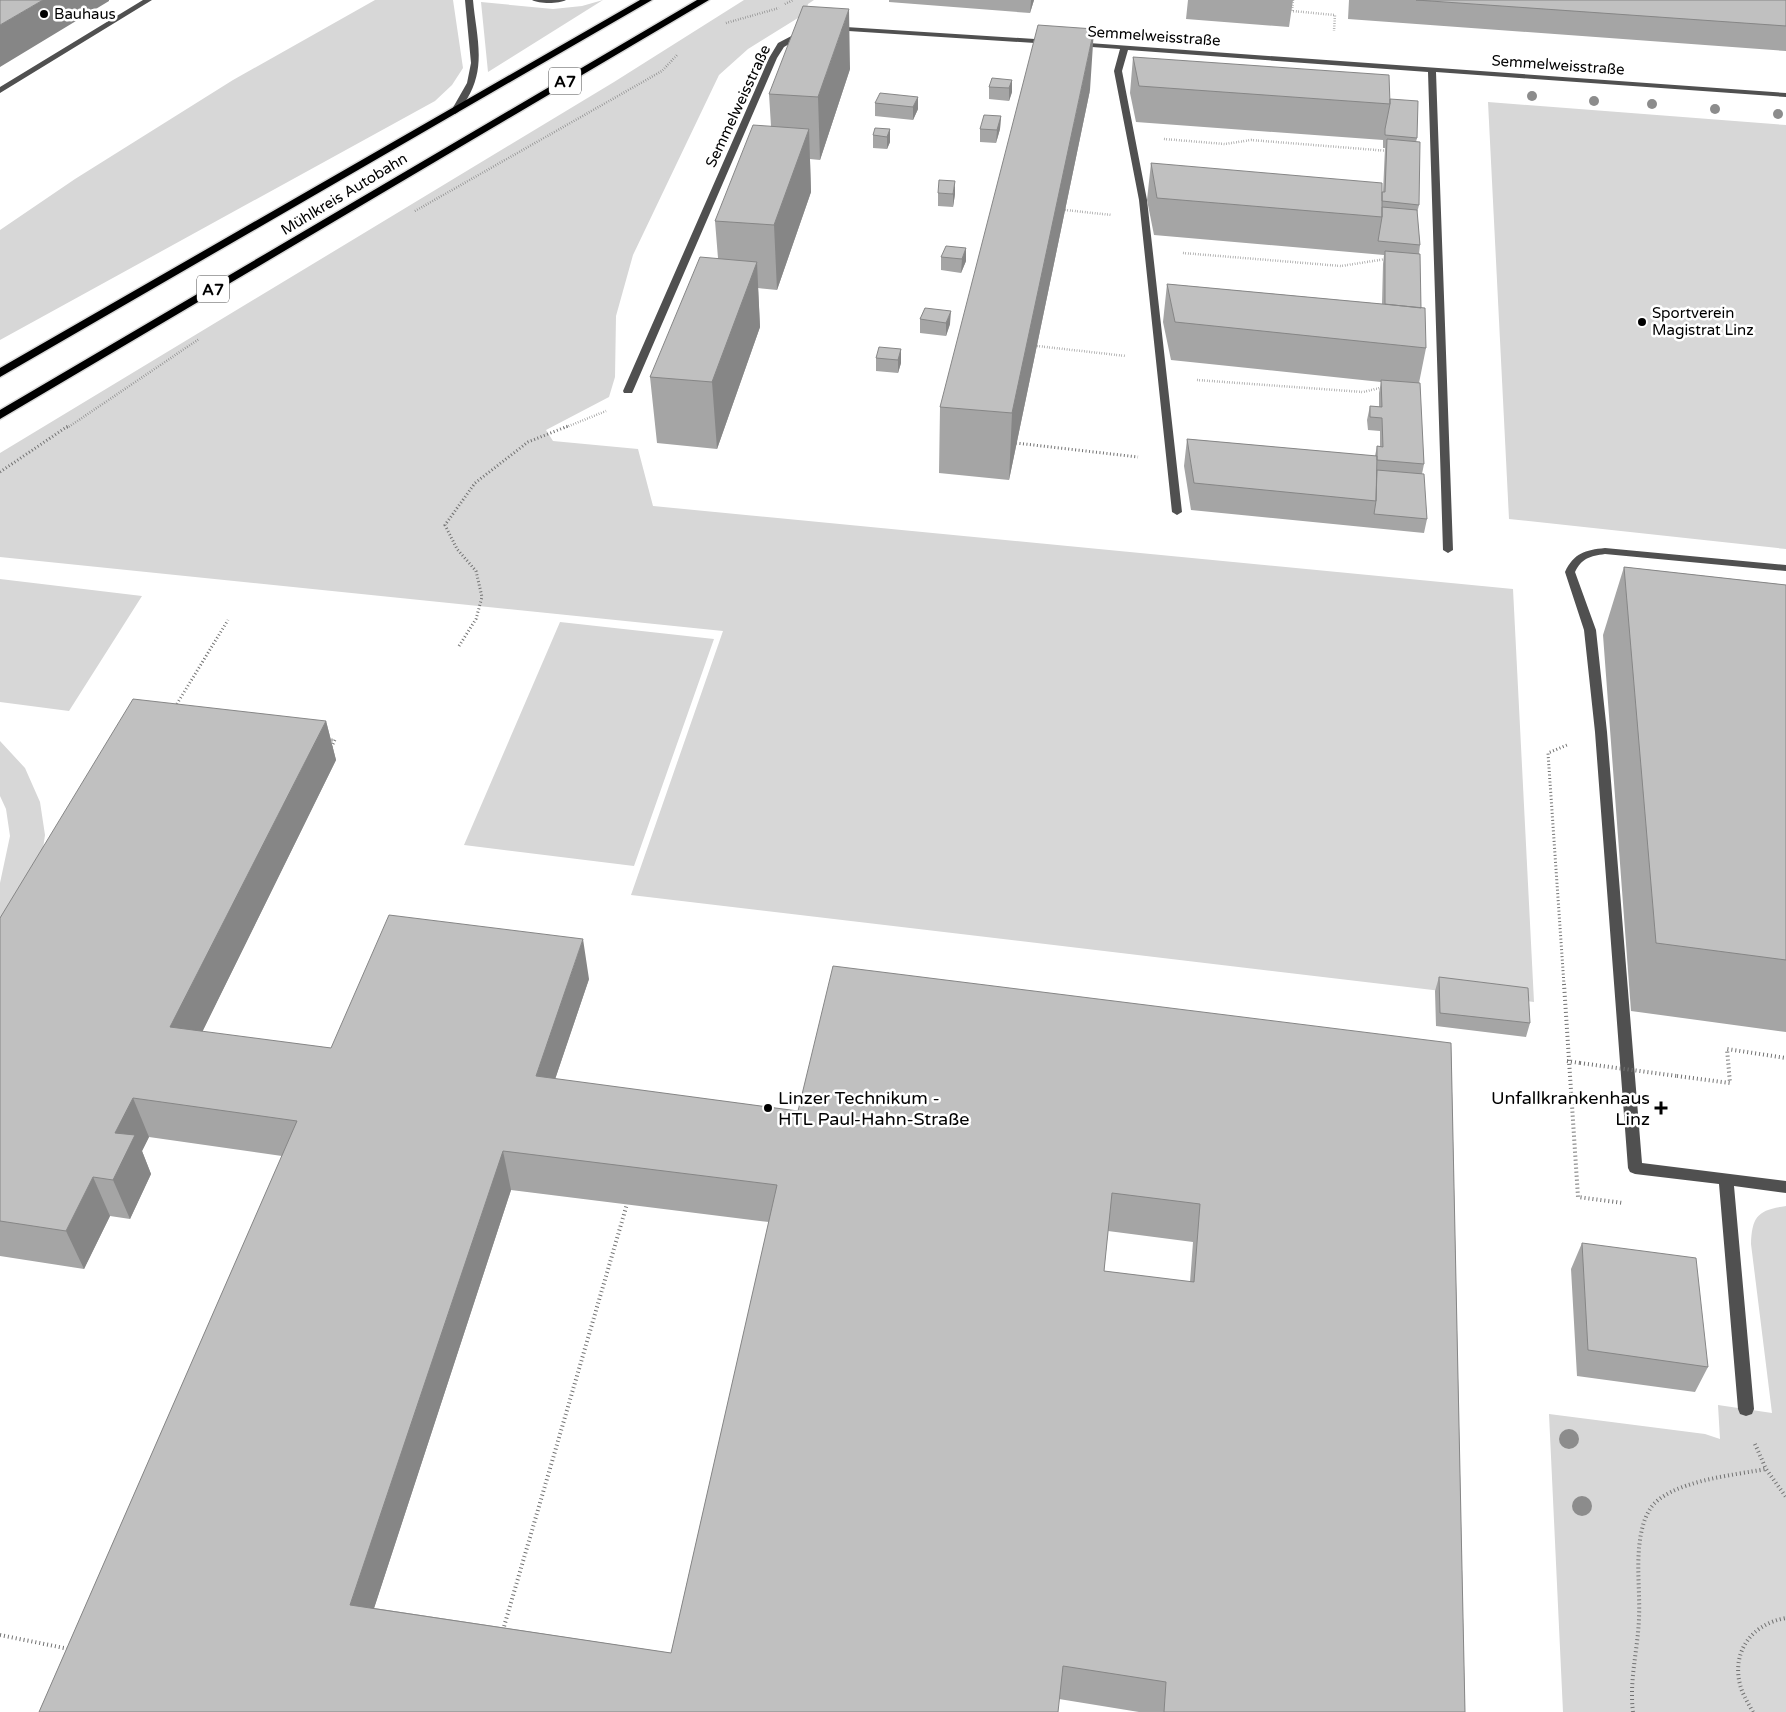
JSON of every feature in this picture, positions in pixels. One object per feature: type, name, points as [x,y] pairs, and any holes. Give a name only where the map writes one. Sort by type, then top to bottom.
[{"type":"highway","name":"Mühlkreis Autobahn","points":[[0,373],[647,0]]},
{"type":"highway","name":"Mühlkreis Autobahn","points":[[0,415],[704,0]]},
{"type":"street","points":[[0,91],[148,0]]},
{"type":"street","points":[[455,111],[470,85],[474,73],[475,51],[469,0]]},
{"type":"street","points":[[536,0],[562,0]]},
{"type":"street","name":"Semmelweisstraße","points":[[628,391],[773,58],[781,45],[796,36],[818,29],[864,29],[1057,43]]},
{"type":"street","name":"Semmelweisstraße","points":[[1066,44],[1786,95]]},
{"type":"street","points":[[1124,48],[1118,71],[1145,218],[1177,512]]},
{"type":"street","points":[[1432,70],[1448,550]]},
{"type":"street","points":[[1786,568],[1605,551],[1586,553],[1575,561],[1570,572],[1590,630],[1601,732],[1635,1168],[1786,1187]]},
{"type":"street","points":[[1726,1179],[1746,1409]]},
{"type":"path","points":[[1293,0],[1292,11],[1335,14],[1334,33]]},
{"type":"path","points":[[722,25],[778,7],[818,29]]},
{"type":"path","points":[[410,214],[662,71],[682,49]]},
{"type":"path","points":[[1131,136],[1225,144],[1251,140],[1435,154]]},
{"type":"path","points":[[1065,210],[1145,218]]},
{"type":"path","points":[[1148,250],[1340,266],[1386,259],[1438,263]]},
{"type":"path","points":[[0,472],[206,334]]},
{"type":"path","points":[[1037,346],[1160,359]]},
{"type":"path","points":[[1161,377],[1339,391],[1363,392],[1383,387],[1442,393]]},
{"type":"path","points":[[459,646],[476,619],[482,597],[476,571],[457,549],[445,525],[455,508],[475,483],[528,442],[605,411],[622,400],[628,391]]},
{"type":"path","points":[[1016,443],[1171,460]]},
{"type":"path","points":[[173,712],[228,620]]},
{"type":"path","points":[[1578,1197],[1567,1061],[1548,753],[1601,732]]},
{"type":"path","points":[[325,739],[335,740],[328,753]]},
{"type":"path","points":[[1567,1061],[1730,1083],[1726,1049],[1786,1058]]},
{"type":"path","points":[[500,1640],[627,1204]]},
{"type":"path","points":[[1746,1409],[1753,1440],[1766,1469],[1786,1497]]},
{"type":"path","points":[[1633,1712],[1632,1688],[1639,1618],[1639,1556],[1642,1531],[1650,1508],[1658,1499],[1690,1486],[1766,1469]]},
{"type":"path","points":[[1753,1712],[1741,1690],[1738,1671],[1740,1651],[1750,1635],[1764,1623],[1786,1618]]},
{"type":"path","points":[[0,1635],[72,1650]]},
{"type":"shaded area","points":[[375,0],[453,0],[463,68],[452,85],[435,101],[0,340],[0,230],[75,179],[233,80]]},
{"type":"shaded area","points":[[603,0],[488,72],[481,2],[553,9],[582,6]]},
{"type":"shaded area","points":[[744,0],[814,0],[808,4],[806,13],[748,49],[719,75],[633,255],[616,316],[615,377],[609,397],[546,430],[553,441],[638,449],[653,506],[1513,589],[1534,1002],[631,895],[723,631],[0,557],[0,453],[614,82]]},
{"type":"shaded area","name":"Sportverein Magistrat Linz","points":[[1488,102],[1786,125],[1786,549],[1509,519]]},
{"type":"shaded area","points":[[0,579],[142,596],[69,711],[0,702]]},
{"type":"shaded area","points":[[560,622],[714,639],[634,866],[464,845]]},
{"type":"shaded area","points":[[0,741],[25,768],[40,802],[45,835],[40,869],[0,946],[0,883],[10,836],[6,809],[0,796]]},
{"type":"shaded area","points":[[1786,1206],[1786,1712],[1563,1712],[1549,1414],[1705,1434],[1720,1439],[1718,1405],[1772,1413],[1751,1244],[1753,1227],[1758,1216],[1763,1212]]},
{"type":"building","points":[[0,0],[43,0],[0,25]]},
{"type":"building","points":[[1416,0],[1786,0],[1786,26]]},
{"type":"building","points":[[803,6],[849,9],[818,97],[769,94]]},
{"type":"building","points":[[1038,25],[1094,29],[1012,413],[940,407]]},
{"type":"building","points":[[1133,57],[1389,75],[1390,104],[1139,86]]},
{"type":"building","points":[[992,78],[1012,80],[1009,88],[989,87]]},
{"type":"building","points":[[880,93],[918,97],[913,107],[875,103]]},
{"type":"building","points":[[1390,99],[1418,101],[1417,138],[1385,135]]},
{"type":"building","points":[[984,115],[1001,116],[997,130],[980,129]]},
{"type":"building","points":[[753,125],[809,129],[774,225],[715,221]]},
{"type":"building","points":[[875,128],[890,129],[887,137],[873,135]]},
{"type":"building","points":[[1387,139],[1420,142],[1419,205],[1382,201],[1382,192],[1385,192]]},
{"type":"building","points":[[1151,163],[1382,183],[1382,217],[1157,198]]},
{"type":"building","points":[[939,180],[955,181],[953,194],[938,193]]},
{"type":"building","points":[[1382,207],[1417,210],[1420,245],[1378,241]]},
{"type":"building","points":[[946,246],[966,248],[962,259],[941,257]]},
{"type":"building","points":[[1385,251],[1420,254],[1421,308],[1385,304]]},
{"type":"building","points":[[700,257],[757,262],[712,382],[650,377]]},
{"type":"building","points":[[1167,284],[1425,308],[1426,348],[1175,322]]},
{"type":"building","points":[[925,308],[951,311],[946,323],[920,319]]},
{"type":"building","points":[[879,347],[901,349],[898,360],[876,358]]},
{"type":"building","points":[[1381,380],[1420,383],[1424,464],[1377,460],[1377,446],[1383,447],[1382,418],[1370,417],[1370,406],[1382,407]]},
{"type":"building","points":[[1187,439],[1377,456],[1376,501],[1194,483]]},
{"type":"building","points":[[1377,470],[1424,474],[1427,519],[1374,514]]},
{"type":"building","points":[[1624,567],[1786,585],[1786,960],[1656,943]]},
{"type":"building","points":[[133,699],[326,721],[170,1027],[331,1048],[389,915],[583,939],[536,1076],[798,1111],[833,966],[1451,1043],[1465,1712],[1164,1712],[1166,1682],[1063,1666],[1058,1712],[39,1712],[297,1121],[133,1098],[115,1133],[135,1135],[113,1180],[93,1177],[66,1231],[0,1221],[0,918]],"holes":[[[503,1151],[777,1185],[671,1653],[350,1605]],[[1112,1193],[1200,1204],[1194,1282],[1104,1271]]]},
{"type":"building","points":[[1439,977],[1528,988],[1530,1023],[1440,1013]]},
{"type":"building","points":[[1582,1243],[1696,1258],[1708,1367],[1588,1350]]},
{"type":"place","name":"Bauhaus","points":[[44,14]]},
{"type":"place","name":"Sportverein Magistrat Linz","points":[[1642,322]]},
{"type":"place","name":"Linzer Technikum - HTL Paul-Hahn-Straße","points":[[768,1108]]},
{"type":"place","name":"Unfallkrankenhaus Linz","points":[[1661,1108]]}]
